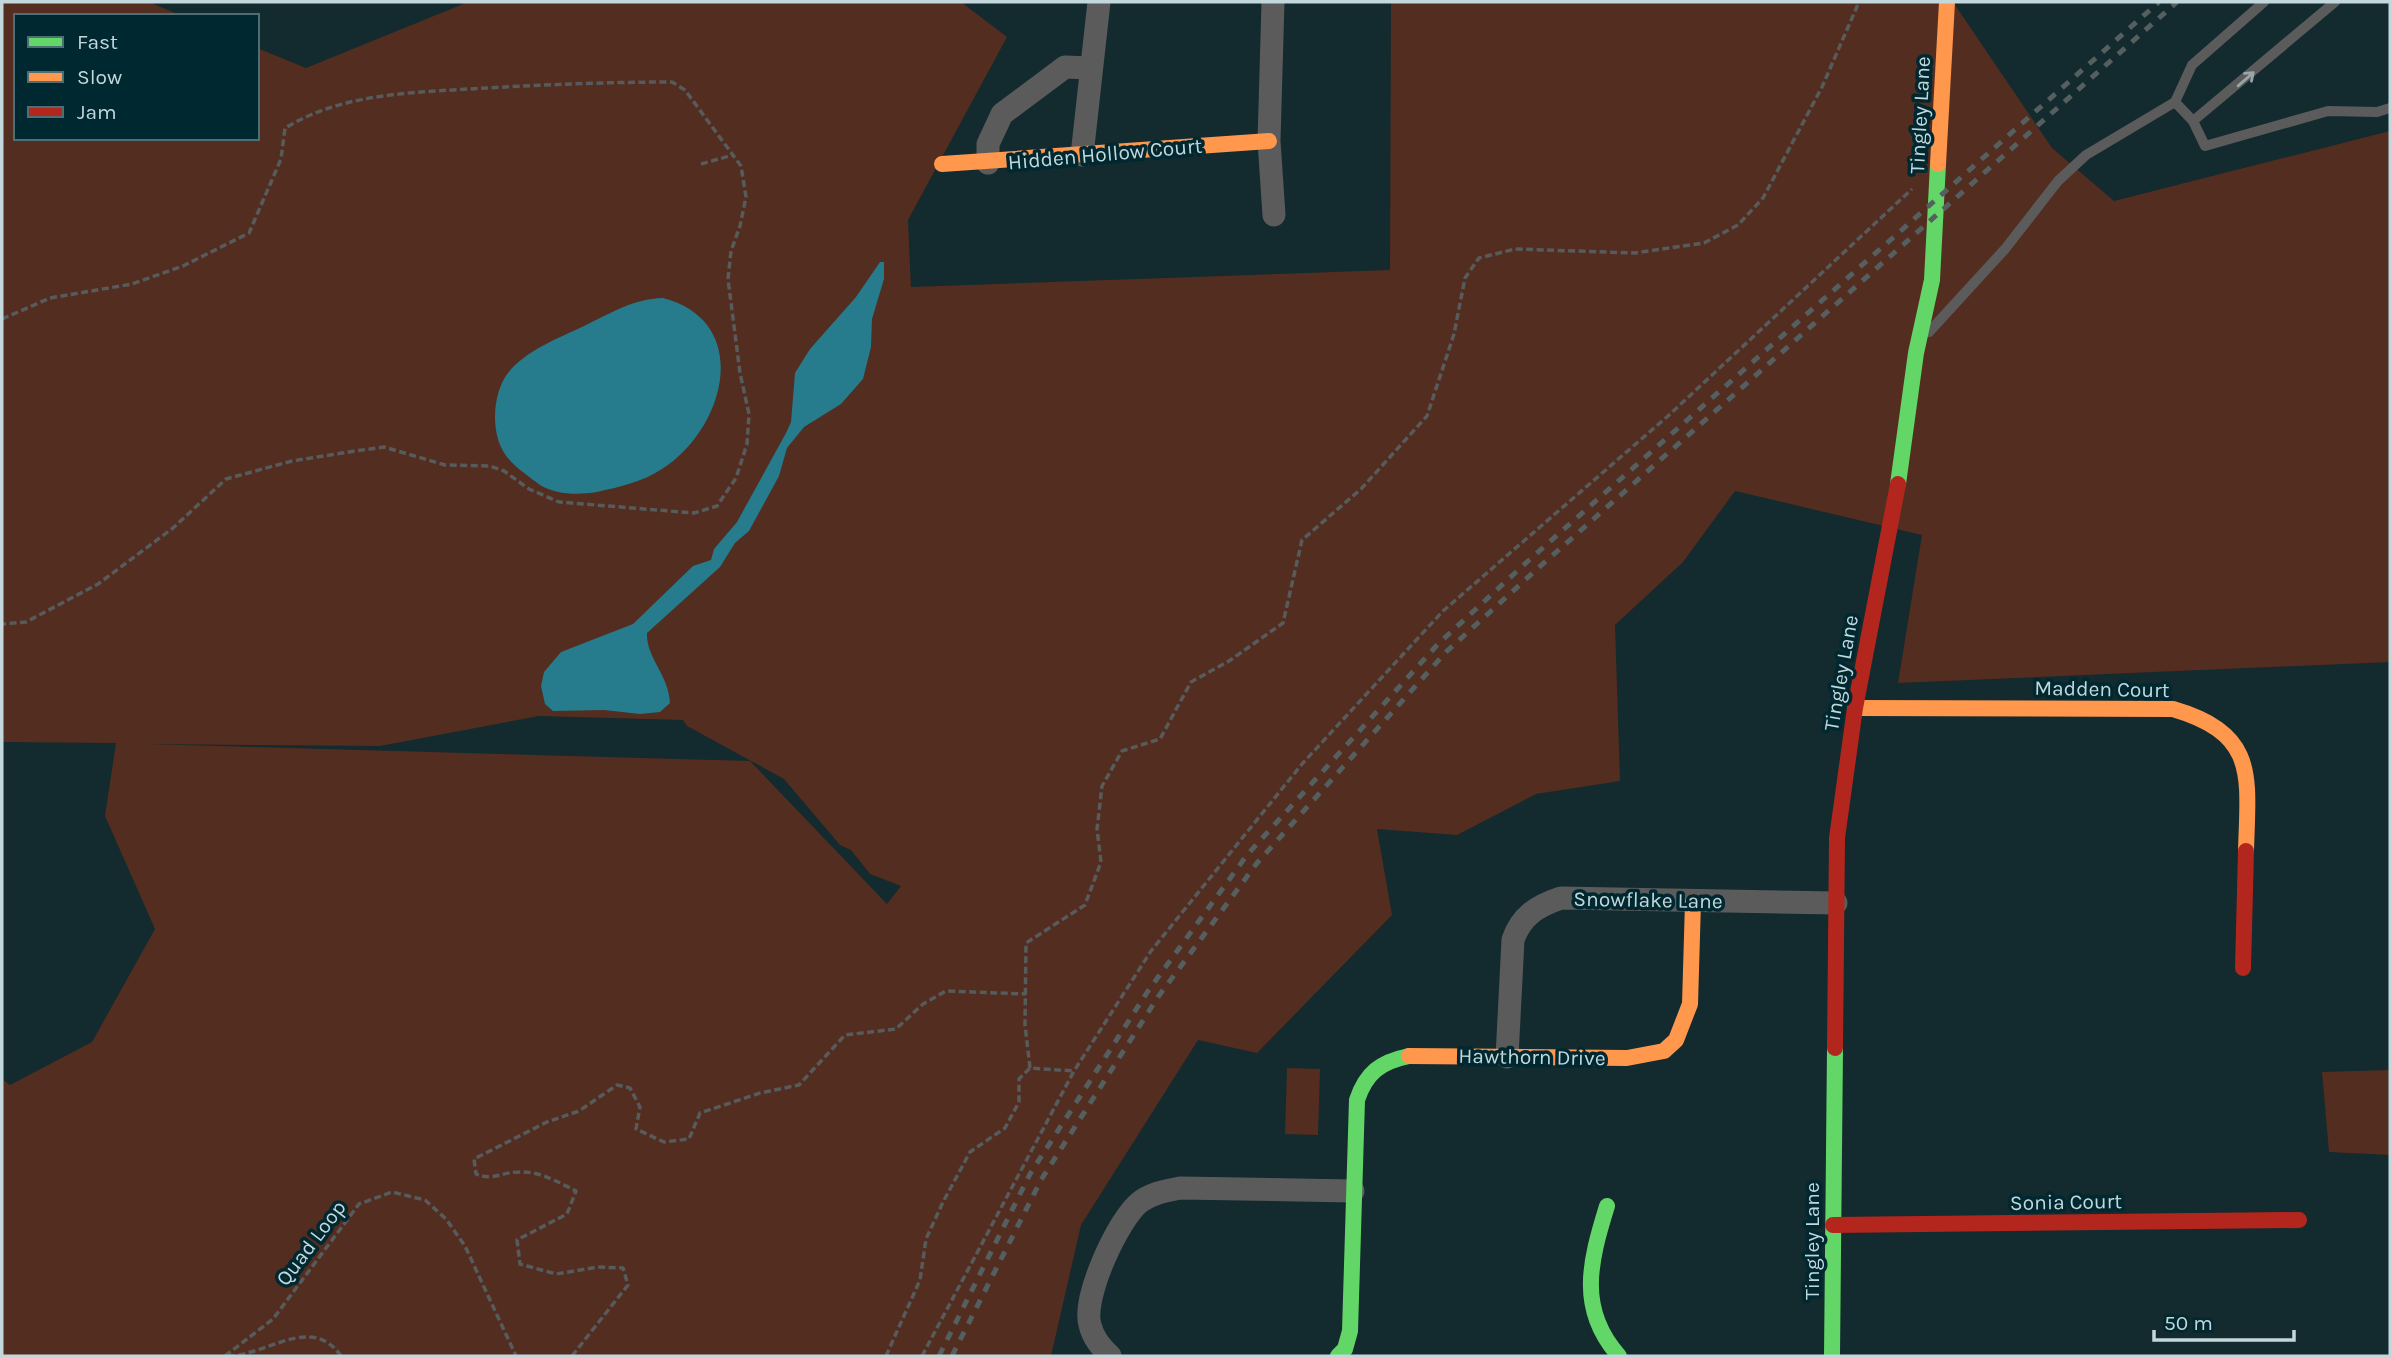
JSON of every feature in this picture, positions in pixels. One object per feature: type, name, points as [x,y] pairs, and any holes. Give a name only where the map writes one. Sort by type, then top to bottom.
[{"type":"street","points":[[1082,155],[1099,2]]},
{"type":"street","points":[[1273,2],[1269,141],[1274,215]]},
{"type":"street","name":"Tingley Lane","points":[[1832,1356],[1838,838],[1855,708],[1898,482],[1918,344],[1932,280],[1947,2]]},
{"type":"street","points":[[988,163],[988,144],[1002,114],[1065,67],[1090,68]]},
{"type":"street","name":"Hidden Hollow Court","points":[[942,164],[988,163],[1269,141]]},
{"type":"street","name":"Madden Court","points":[[1855,708],[2173,709],[2204,717],[2227,734],[2241,751],[2248,776],[2244,968]]},
{"type":"street","name":"Snowflake Lane","points":[[1507,1057],[1513,940],[1518,926],[1529,913],[1562,898],[1836,903]]},
{"type":"street","name":"Hawthorn Drive","points":[[1338,1356],[1345,1349],[1350,1331],[1357,1100],[1365,1076],[1394,1058],[1420,1055],[1627,1058],[1647,1056],[1665,1050],[1678,1037],[1690,1005],[1693,902]]},
{"type":"street","points":[[1110,1356],[1097,1342],[1089,1324],[1088,1304],[1125,1218],[1138,1203],[1154,1193],[1180,1188],[1353,1191]]},
{"type":"street","points":[[1606,1206],[1590,1271],[1590,1297],[1596,1325],[1606,1345],[1619,1356]]},
{"type":"street","name":"Sonia Court","points":[[1833,1225],[2299,1220]]},
{"type":"lane","points":[[1918,344],[2005,249],[2058,181],[2086,155],[2175,102],[2192,65],[2264,2]]},
{"type":"lane","points":[[2193,121],[2335,2]]},
{"type":"lane","points":[[2175,102],[2193,121],[2205,146],[2328,111],[2377,112],[2390,108]]},
{"type":"path","points":[[1030,1068],[1026,943],[1086,905],[1101,862],[1097,829],[1102,786],[1122,751],[1160,739],[1191,682],[1229,661],[1283,623],[1301,540],[1361,489],[1427,416],[1454,334],[1465,278],[1479,258],[1515,249],[1635,253],[1704,243],[1738,225],[1763,198],[1822,87],[1859,2]]},
{"type":"path","points":[[2,320],[50,298],[132,284],[183,266],[249,233],[281,159],[285,128],[313,111],[415,90],[515,84],[671,82],[685,90],[741,166],[747,197],[731,251],[728,279],[740,373],[749,414],[747,444],[736,478],[717,506],[694,513],[559,502],[529,489],[504,471],[490,466],[445,466],[384,447],[292,461],[226,479],[173,528],[98,584],[26,622],[2,624]]},
{"type":"path","points":[[701,164],[733,155]]},
{"type":"path","points":[[922,1356],[1074,1071],[1159,941],[1303,764],[1443,611],[1668,416],[1939,164]]},
{"type":"path","points":[[572,1356],[628,1285],[623,1268],[598,1267],[556,1274],[520,1264],[517,1240],[567,1214],[576,1191],[546,1176],[518,1172],[489,1179],[476,1174],[474,1160],[547,1122],[579,1111],[617,1085],[630,1088],[640,1107],[636,1129],[664,1142],[689,1139],[700,1113],[760,1093],[799,1085],[845,1035],[896,1030],[923,1004],[946,991],[1026,994]]},
{"type":"path","points":[[886,1356],[920,1280],[926,1238],[943,1202],[970,1152],[1005,1128],[1019,1102],[1018,1079],[1030,1068],[1074,1071]]},
{"type":"path","name":"Quad Loop","points":[[226,1356],[273,1319],[359,1204],[392,1192],[425,1200],[446,1219],[465,1246],[516,1356]]},
{"type":"path","name":"Quad Loop","points":[[226,1356],[243,1356],[303,1336],[324,1338],[341,1356]]},
{"type":"shaded area","points":[[2,2],[149,2],[177,14],[14,14],[14,140],[259,140],[259,49],[306,68],[468,2],[961,2],[1007,37],[908,220],[911,287],[1390,270],[1391,2],[1953,2],[2052,148],[2114,201],[2390,131],[2390,662],[1898,683],[1922,535],[1735,491],[1683,562],[1615,625],[1620,781],[1536,794],[1457,835],[1377,829],[1392,915],[1257,1053],[1198,1040],[1081,1225],[1051,1356],[2,1356],[2,1079],[10,1085],[92,1042],[155,929],[105,816],[116,743],[2,742]],"holes":[[[539,716],[683,720],[687,726],[784,779],[840,845],[851,850],[870,874],[901,886],[887,904],[750,761],[145,744],[380,746]]]},
{"type":"shaded area","points":[[1287,1068],[1320,1069],[1318,1135],[1285,1134]]},
{"type":"shaded area","points":[[2390,1070],[2390,1155],[2329,1152],[2322,1072]]},
{"type":"water","points":[[880,262],[884,262],[884,279],[872,319],[871,347],[863,379],[841,404],[804,427],[787,448],[779,476],[749,531],[735,543],[720,567],[647,633],[650,651],[666,684],[670,703],[660,712],[640,714],[604,710],[553,711],[545,704],[541,686],[544,672],[561,652],[633,624],[693,566],[711,560],[714,549],[737,522],[791,422],[795,373],[810,349],[856,297]]},
{"type":"water","points":[[663,298],[692,311],[710,329],[719,352],[720,378],[714,404],[702,429],[684,451],[662,469],[638,481],[583,494],[560,492],[540,485],[509,460],[498,440],[495,410],[499,390],[508,373],[533,351],[554,340],[622,308]]},
{"type":"railway","points":[[939,1356],[1030,1174],[1148,991],[1247,855],[1438,644],[1528,561],[2159,2]]},
{"type":"railway","points":[[952,1356],[1041,1180],[1158,997],[1257,863],[1446,652],[2177,2]]},
{"type":"traffic: fast","points":[[1898,484],[1916,353],[1932,280],[1938,164]]},
{"type":"traffic: fast","points":[[1832,1356],[1835,1048]]},
{"type":"traffic: fast","points":[[1338,1356],[1345,1349],[1350,1331],[1357,1100],[1365,1083],[1376,1070],[1382,1065],[1409,1056]]},
{"type":"traffic: fast","points":[[1607,1206],[1592,1265],[1592,1302],[1597,1320],[1619,1356]]},
{"type":"traffic: slow","points":[[1938,164],[1947,2]]},
{"type":"traffic: slow","points":[[942,164],[1269,141]]},
{"type":"traffic: slow","points":[[1855,708],[2173,709],[2201,719],[2221,731],[2234,745],[2242,761],[2247,801],[2246,851]]},
{"type":"traffic: slow","points":[[1409,1056],[1627,1058],[1664,1051],[1676,1040],[1690,1004],[1693,902]]},
{"type":"traffic: jam","points":[[1835,1048],[1837,838],[1855,708],[1898,484]]},
{"type":"traffic: jam","points":[[2243,968],[2246,851]]},
{"type":"traffic: jam","points":[[1833,1225],[2299,1220]]}]
